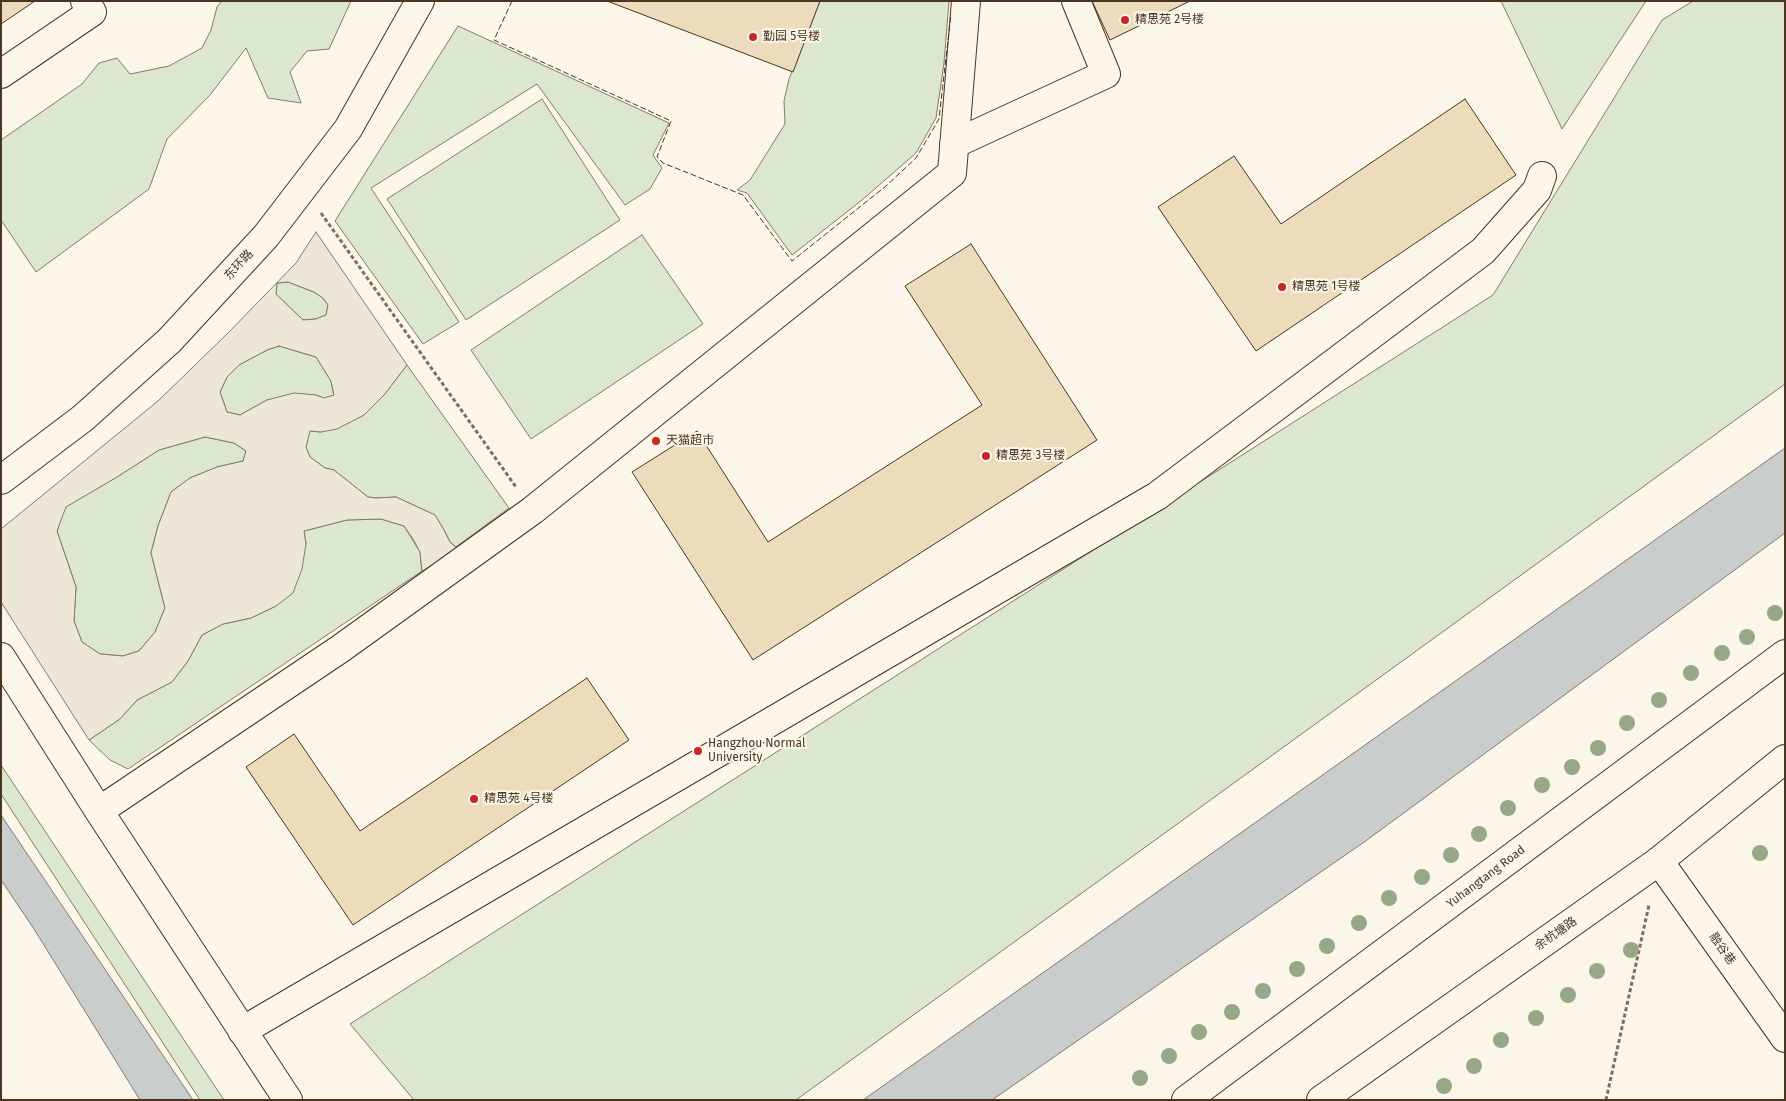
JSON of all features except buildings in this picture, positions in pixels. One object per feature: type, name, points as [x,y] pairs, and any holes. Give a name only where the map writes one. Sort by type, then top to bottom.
[{"type":"street","points":[[1,74],[92,12],[85,1]]},
{"type":"street","name":"东环路","points":[[1,480],[82,418],[170,341],[266,236],[348,129],[420,1]]},
{"type":"street","points":[[99,811],[340,650],[533,510],[952,173],[966,1]]},
{"type":"street","points":[[954,144],[1106,74],[1076,1]]},
{"type":"street","points":[[242,1031],[1157,496],[1483,251],[1537,190],[1542,176]]},
{"type":"street","name":"Yuhangtang Road","points":[[1186,1100],[1785,654]]},
{"type":"street","points":[[1,657],[288,1100]]},
{"type":"street","name":"余杭塘路","points":[[1321,1100],[1659,861],[1785,759]]},
{"type":"street","name":"融谷巷","points":[[1659,861],[1785,1038]]},
{"type":"path","points":[[303,188],[533,510]]},
{"type":"path","points":[[1606,1100],[1659,861]]},
{"type":"green space","points":[[222,1],[351,1],[329,49],[307,51],[290,72],[301,103],[268,98],[246,48],[210,95],[167,139],[149,189],[36,272],[1,220],[1,140],[82,84],[99,63],[117,58],[130,74],[169,66],[202,48],[211,30],[217,7]]},
{"type":"green space","points":[[820,1],[949,1],[944,63],[936,118],[916,153],[862,200],[792,255],[747,193],[737,190],[750,180],[785,124],[784,101],[789,79]]},
{"type":"green space","points":[[1501,1],[1646,1],[1562,129]]},
{"type":"green space","points":[[1693,1],[1785,1],[1785,384],[796,1100],[414,1100],[350,1024],[1493,295],[1662,20]]},
{"type":"green space","points":[[458,26],[669,123],[653,155],[662,168],[650,189],[625,205],[537,84],[371,188],[459,322],[423,344],[335,221]]},
{"type":"green space","points":[[542,99],[620,220],[466,320],[387,199]]},
{"type":"green space","points":[[642,235],[703,324],[531,439],[471,350]]},
{"type":"green space","points":[[288,282],[314,292],[323,298],[328,305],[326,315],[316,319],[303,320],[276,294],[277,283]]},
{"type":"green space","points":[[279,346],[316,357],[331,381],[334,396],[324,398],[316,395],[267,400],[240,415],[227,412],[220,392],[227,377],[239,365],[267,350]]},
{"type":"green space","points":[[407,365],[509,508],[456,547],[450,542],[435,515],[396,497],[368,497],[334,470],[325,468],[310,457],[306,447],[309,431],[321,432],[364,415],[384,395]]},
{"type":"green space","points":[[205,437],[234,443],[246,451],[243,461],[217,467],[190,478],[171,492],[158,526],[151,553],[165,608],[155,632],[139,651],[123,656],[100,654],[82,642],[74,621],[76,587],[57,531],[65,507],[159,450]]},
{"type":"green space","points":[[381,519],[404,526],[420,552],[422,571],[128,769],[110,760],[89,740],[120,719],[137,700],[172,682],[188,661],[202,635],[223,624],[251,618],[276,606],[306,544],[304,531],[347,520]]},
{"type":"green space","points":[[1,765],[224,1100],[200,1100],[1,794]]},
{"type":"shaded area","points":[[316,232],[407,365],[384,395],[364,415],[337,429],[321,432],[310,431],[306,447],[310,457],[325,468],[334,470],[368,497],[396,497],[435,515],[450,542],[459,550],[422,571],[420,552],[404,526],[381,519],[347,520],[304,531],[306,544],[302,569],[293,593],[276,606],[251,618],[223,624],[202,635],[188,661],[172,682],[137,700],[120,719],[89,740],[1,602],[1,529],[158,401],[296,263]],"holes":[[[288,282],[314,292],[323,298],[328,305],[326,315],[316,319],[303,320],[276,294],[277,283]],[[279,346],[316,357],[331,381],[334,395],[324,398],[316,395],[294,393],[267,400],[240,415],[227,412],[220,392],[227,377],[239,365],[267,350]],[[205,437],[234,443],[246,451],[243,461],[217,467],[190,478],[171,492],[158,526],[151,553],[165,608],[155,632],[139,651],[123,656],[100,654],[82,642],[74,621],[76,587],[57,531],[66,507],[159,450]]]},
{"type":"shaded area","points":[[1785,448],[1785,533],[1367,840],[992,1100],[863,1100]]},
{"type":"shaded area","points":[[1,815],[193,1100],[140,1100],[34,929],[1,880]]},
{"type":"fence","points":[[512,1],[494,40],[671,121],[657,157],[663,163],[743,195],[792,261],[886,186],[916,158],[939,119],[951,14]]},
{"type":"place","name":"精思苑 2号楼","points":[[1125,20]]},
{"type":"place","name":"勤园 5号楼","points":[[753,37]]},
{"type":"place","name":"精思苑 1号楼","points":[[1282,287]]},
{"type":"place","name":"天猫超市","points":[[656,441]]},
{"type":"place","name":"精思苑 3号楼","points":[[986,456]]},
{"type":"place","name":"Hangzhou Normal University","points":[[698,751]]},
{"type":"place","name":"精思苑 4号楼","points":[[474,799]]}]
